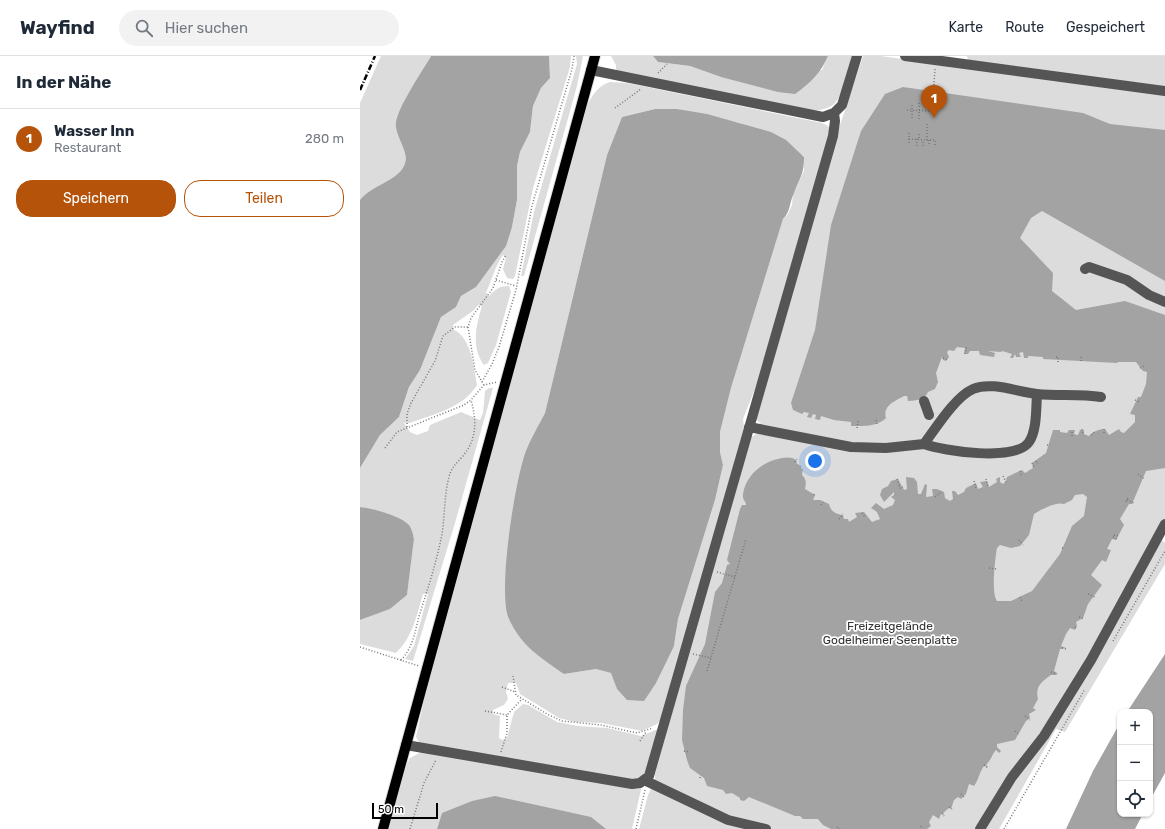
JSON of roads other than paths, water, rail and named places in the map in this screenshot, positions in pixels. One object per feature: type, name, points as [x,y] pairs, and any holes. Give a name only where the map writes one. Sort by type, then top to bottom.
[{"type":"main road","points":[[384,829],[595,56]]},
{"type":"lane","points":[[591,70],[822,117],[834,113],[842,105],[857,56]]},
{"type":"lane","points":[[905,56],[961,60],[1165,91]]},
{"type":"lane","points":[[406,745],[632,784],[644,780],[652,771],[833,136],[835,121],[834,113]]},
{"type":"lane","points":[[1085,269],[1089,267],[1126,280],[1149,295],[1165,302]]},
{"type":"lane","points":[[924,444],[964,394],[973,389],[991,386],[1037,394],[1079,394],[1101,397]]},
{"type":"lane","points":[[749,427],[851,447],[886,448],[924,444],[952,451],[984,454],[1002,453],[1024,447],[1031,439],[1037,394]]},
{"type":"lane","points":[[924,401],[929,415]]},
{"type":"lane","points":[[980,829],[1012,777],[1044,736],[1091,660],[1165,524]]},
{"type":"lane","points":[[644,780],[728,820],[766,829]]},
{"type":"railway","points":[[360,90],[375,56]]},
{"type":"place","name":"Wasser Inn","points":[[934,118]]},
{"type":"park label","name":"Freizeitgelände Godelheimer Seenplatte","points":[[890,633]]}]
